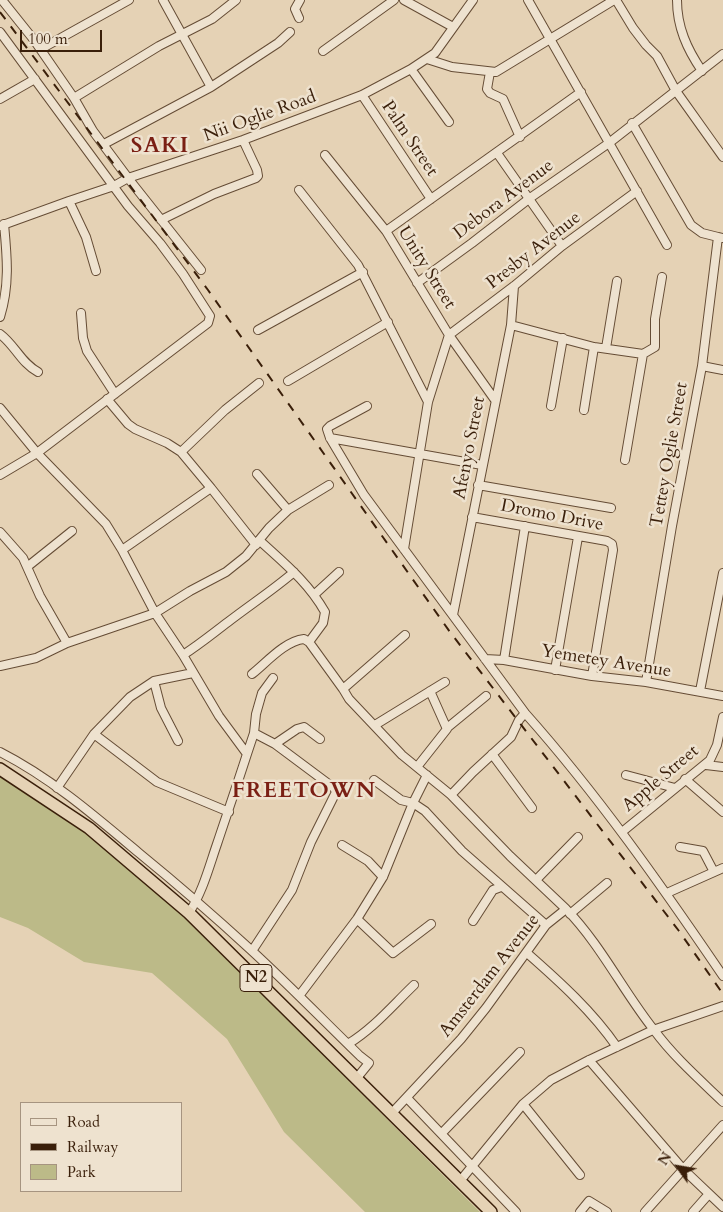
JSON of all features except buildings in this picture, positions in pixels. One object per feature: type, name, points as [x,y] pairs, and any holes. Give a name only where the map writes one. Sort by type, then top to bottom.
[{"type":"highway","name":"N2","points":[[0,769],[89,828],[189,913],[491,1212]]},
{"type":"street","points":[[3,0],[41,49],[74,98],[93,131],[201,270]]},
{"type":"street","points":[[41,49],[129,0]]},
{"type":"street","points":[[162,0],[211,87]]},
{"type":"street","points":[[74,98],[159,46],[212,19],[236,0]]},
{"type":"street","points":[[299,18],[295,9],[300,0]]},
{"type":"street","points":[[323,50],[394,0]]},
{"type":"street","points":[[404,0],[453,28]]},
{"type":"street","name":"Nii Oglie Road","points":[[2,225],[68,200],[114,186],[128,178],[243,140],[362,95],[427,59],[443,43],[473,0]]},
{"type":"street","points":[[528,0],[667,245]]},
{"type":"street","points":[[427,59],[452,67],[490,72],[500,70],[615,0],[633,28],[662,63],[676,91],[723,157]]},
{"type":"street","points":[[676,0],[677,17],[685,42],[702,71]]},
{"type":"street","points":[[0,32],[114,186],[178,266],[210,316],[208,322],[115,394],[37,453],[0,475]]},
{"type":"street","points":[[104,144],[211,87],[278,43],[290,32]]},
{"type":"street","points":[[609,143],[632,123],[723,54]]},
{"type":"street","points":[[411,69],[450,122]]},
{"type":"street","points":[[490,72],[487,89],[490,93],[503,98],[520,137]]},
{"type":"street","points":[[0,99],[36,79]]},
{"type":"street","points":[[386,231],[581,92]]},
{"type":"street","name":"Palm Street","points":[[362,95],[431,199]]},
{"type":"street","points":[[632,123],[691,225],[702,233],[721,237]]},
{"type":"street","points":[[161,220],[214,194],[256,178],[258,176],[257,170],[243,140]]},
{"type":"street","name":"Debora Avenue","points":[[417,283],[530,198],[609,143]]},
{"type":"street","points":[[497,152],[562,246]]},
{"type":"street","name":"Unity Street","points":[[325,155],[386,231],[449,334],[495,400]]},
{"type":"street","points":[[299,190],[353,256],[363,272],[428,402]]},
{"type":"street","name":"Presby Avenue","points":[[449,334],[514,286],[562,246],[637,191]]},
{"type":"street","points":[[68,200],[86,238],[96,271]]},
{"type":"street","points":[[0,317],[6,295],[8,274],[2,225]]},
{"type":"street","name":"Tettey Oglie Street","points":[[646,682],[670,536],[702,366],[721,237]]},
{"type":"street","points":[[258,330],[363,272]]},
{"type":"street","points":[[511,325],[594,347],[643,354],[655,347],[655,319],[662,277]]},
{"type":"street","points":[[606,348],[617,281]]},
{"type":"street","name":"Afenyo Street","points":[[452,615],[511,325],[514,286]]},
{"type":"street","points":[[81,313],[82,338],[86,350],[115,394]]},
{"type":"street","points":[[288,381],[388,322]]},
{"type":"street","points":[[0,334],[27,364],[38,372]]},
{"type":"street","points":[[404,549],[428,402],[449,334]]},
{"type":"street","points":[[551,406],[563,338]]},
{"type":"street","points":[[584,410],[594,347]]},
{"type":"street","points":[[625,460],[643,354]]},
{"type":"street","points":[[702,366],[723,370]]},
{"type":"street","points":[[181,452],[225,410],[259,383]]},
{"type":"street","points":[[108,399],[128,424],[181,452],[258,542],[294,572],[315,594],[325,612],[323,622],[309,642]]},
{"type":"street","points":[[367,406],[327,429],[330,438],[355,482],[525,713],[555,746],[622,832],[667,893],[723,976]]},
{"type":"street","points":[[0,408],[37,453],[106,524],[155,613],[183,655],[219,716],[246,754]]},
{"type":"street","points":[[330,438],[482,465]]},
{"type":"street","points":[[257,474],[288,510]]},
{"type":"street","points":[[0,666],[36,658],[67,643],[155,613],[190,591],[226,572],[246,556],[288,510],[329,485]]},
{"type":"street","points":[[478,485],[611,508]]},
{"type":"street","points":[[122,550],[211,488]]},
{"type":"street","name":"Dromo Drive","points":[[472,517],[578,538],[606,541],[612,544],[592,676]]},
{"type":"street","points":[[504,660],[525,526]]},
{"type":"street","points":[[28,567],[72,531]]},
{"type":"street","points":[[0,532],[23,558],[40,596],[67,643]]},
{"type":"street","points":[[555,670],[578,538]]},
{"type":"street","points":[[183,655],[204,642],[294,572]]},
{"type":"street","points":[[315,594],[339,572]]},
{"type":"street","points":[[700,691],[723,573]]},
{"type":"street","points":[[344,688],[405,635]]},
{"type":"street","points":[[252,674],[281,650],[298,640],[304,639],[309,642],[344,688],[349,698],[402,755],[451,795],[568,911],[590,937],[653,1030],[681,1061],[723,1102]]},
{"type":"street","name":"Yemetey Avenue","points":[[485,659],[504,660],[592,676],[646,682],[723,696]]},
{"type":"street","points":[[57,788],[94,734],[130,696],[154,681],[193,673]]},
{"type":"street","points":[[189,913],[197,901],[229,812],[254,733],[256,714],[262,693],[274,678]]},
{"type":"street","points":[[154,681],[161,708],[178,741]]},
{"type":"street","points":[[375,725],[445,682]]},
{"type":"street","points":[[430,691],[447,728]]},
{"type":"street","points":[[417,768],[445,734],[447,728],[486,696]]},
{"type":"street","points":[[451,795],[514,734],[517,724],[525,713]]},
{"type":"street","name":"Apple Street","points":[[622,832],[685,779],[706,765],[713,755],[723,717]]},
{"type":"street","points":[[275,744],[297,729],[304,727],[320,739]]},
{"type":"street","points":[[252,951],[292,890],[311,842],[336,792],[334,788],[275,744],[254,733]]},
{"type":"street","points":[[94,734],[157,782],[229,812]]},
{"type":"street","points":[[0,752],[57,788],[100,821],[197,901],[252,951],[369,1063],[356,1079]]},
{"type":"street","points":[[492,754],[532,808]]},
{"type":"street","points":[[706,765],[723,767]]},
{"type":"street","points":[[299,996],[357,919],[383,877],[413,802],[427,775]]},
{"type":"street","points":[[626,775],[675,788]]},
{"type":"street","points":[[685,779],[723,812]]},
{"type":"street","points":[[374,780],[401,800],[413,802],[428,814],[462,851],[546,925]]},
{"type":"street","points":[[536,880],[578,837]]},
{"type":"street","points":[[342,846],[368,861],[383,877]]},
{"type":"street","points":[[680,847],[703,850],[714,872]]},
{"type":"street","points":[[667,893],[723,868]]},
{"type":"street","name":"Amsterdam Avenue","points":[[392,1113],[461,1039],[486,1008],[546,925],[607,883]]},
{"type":"street","points":[[472,921],[492,890],[501,887]]},
{"type":"street","points":[[357,919],[393,952],[431,924]]},
{"type":"street","points":[[526,953],[573,994],[579,1003],[604,1028],[617,1047]]},
{"type":"street","points":[[348,1044],[364,1034],[387,1014],[414,985]]},
{"type":"street","points":[[460,1180],[523,1104],[551,1080],[653,1030],[723,1006]]},
{"type":"street","points":[[442,1133],[520,1052]]},
{"type":"street","points":[[589,1060],[683,1169],[708,1195],[723,1207]]},
{"type":"street","points":[[407,1098],[516,1212]]},
{"type":"street","points":[[523,1104],[580,1175]]},
{"type":"street","points":[[645,1212],[723,1125]]},
{"type":"street","points":[[693,1212],[708,1195]]},
{"type":"street","points":[[580,1212],[590,1201],[607,1212]]},
{"type":"green space","points":[[0,776],[93,838],[170,903],[480,1212],[365,1212],[284,1132],[227,1039],[152,973],[84,962],[28,928],[0,917]]},
{"type":"railway","points":[[0,12],[208,290],[450,632],[679,931],[723,994]]},
{"type":"district","name":"SAKI","points":[[160,147]]},
{"type":"district","name":"FREETOWN","points":[[304,792]]}]
